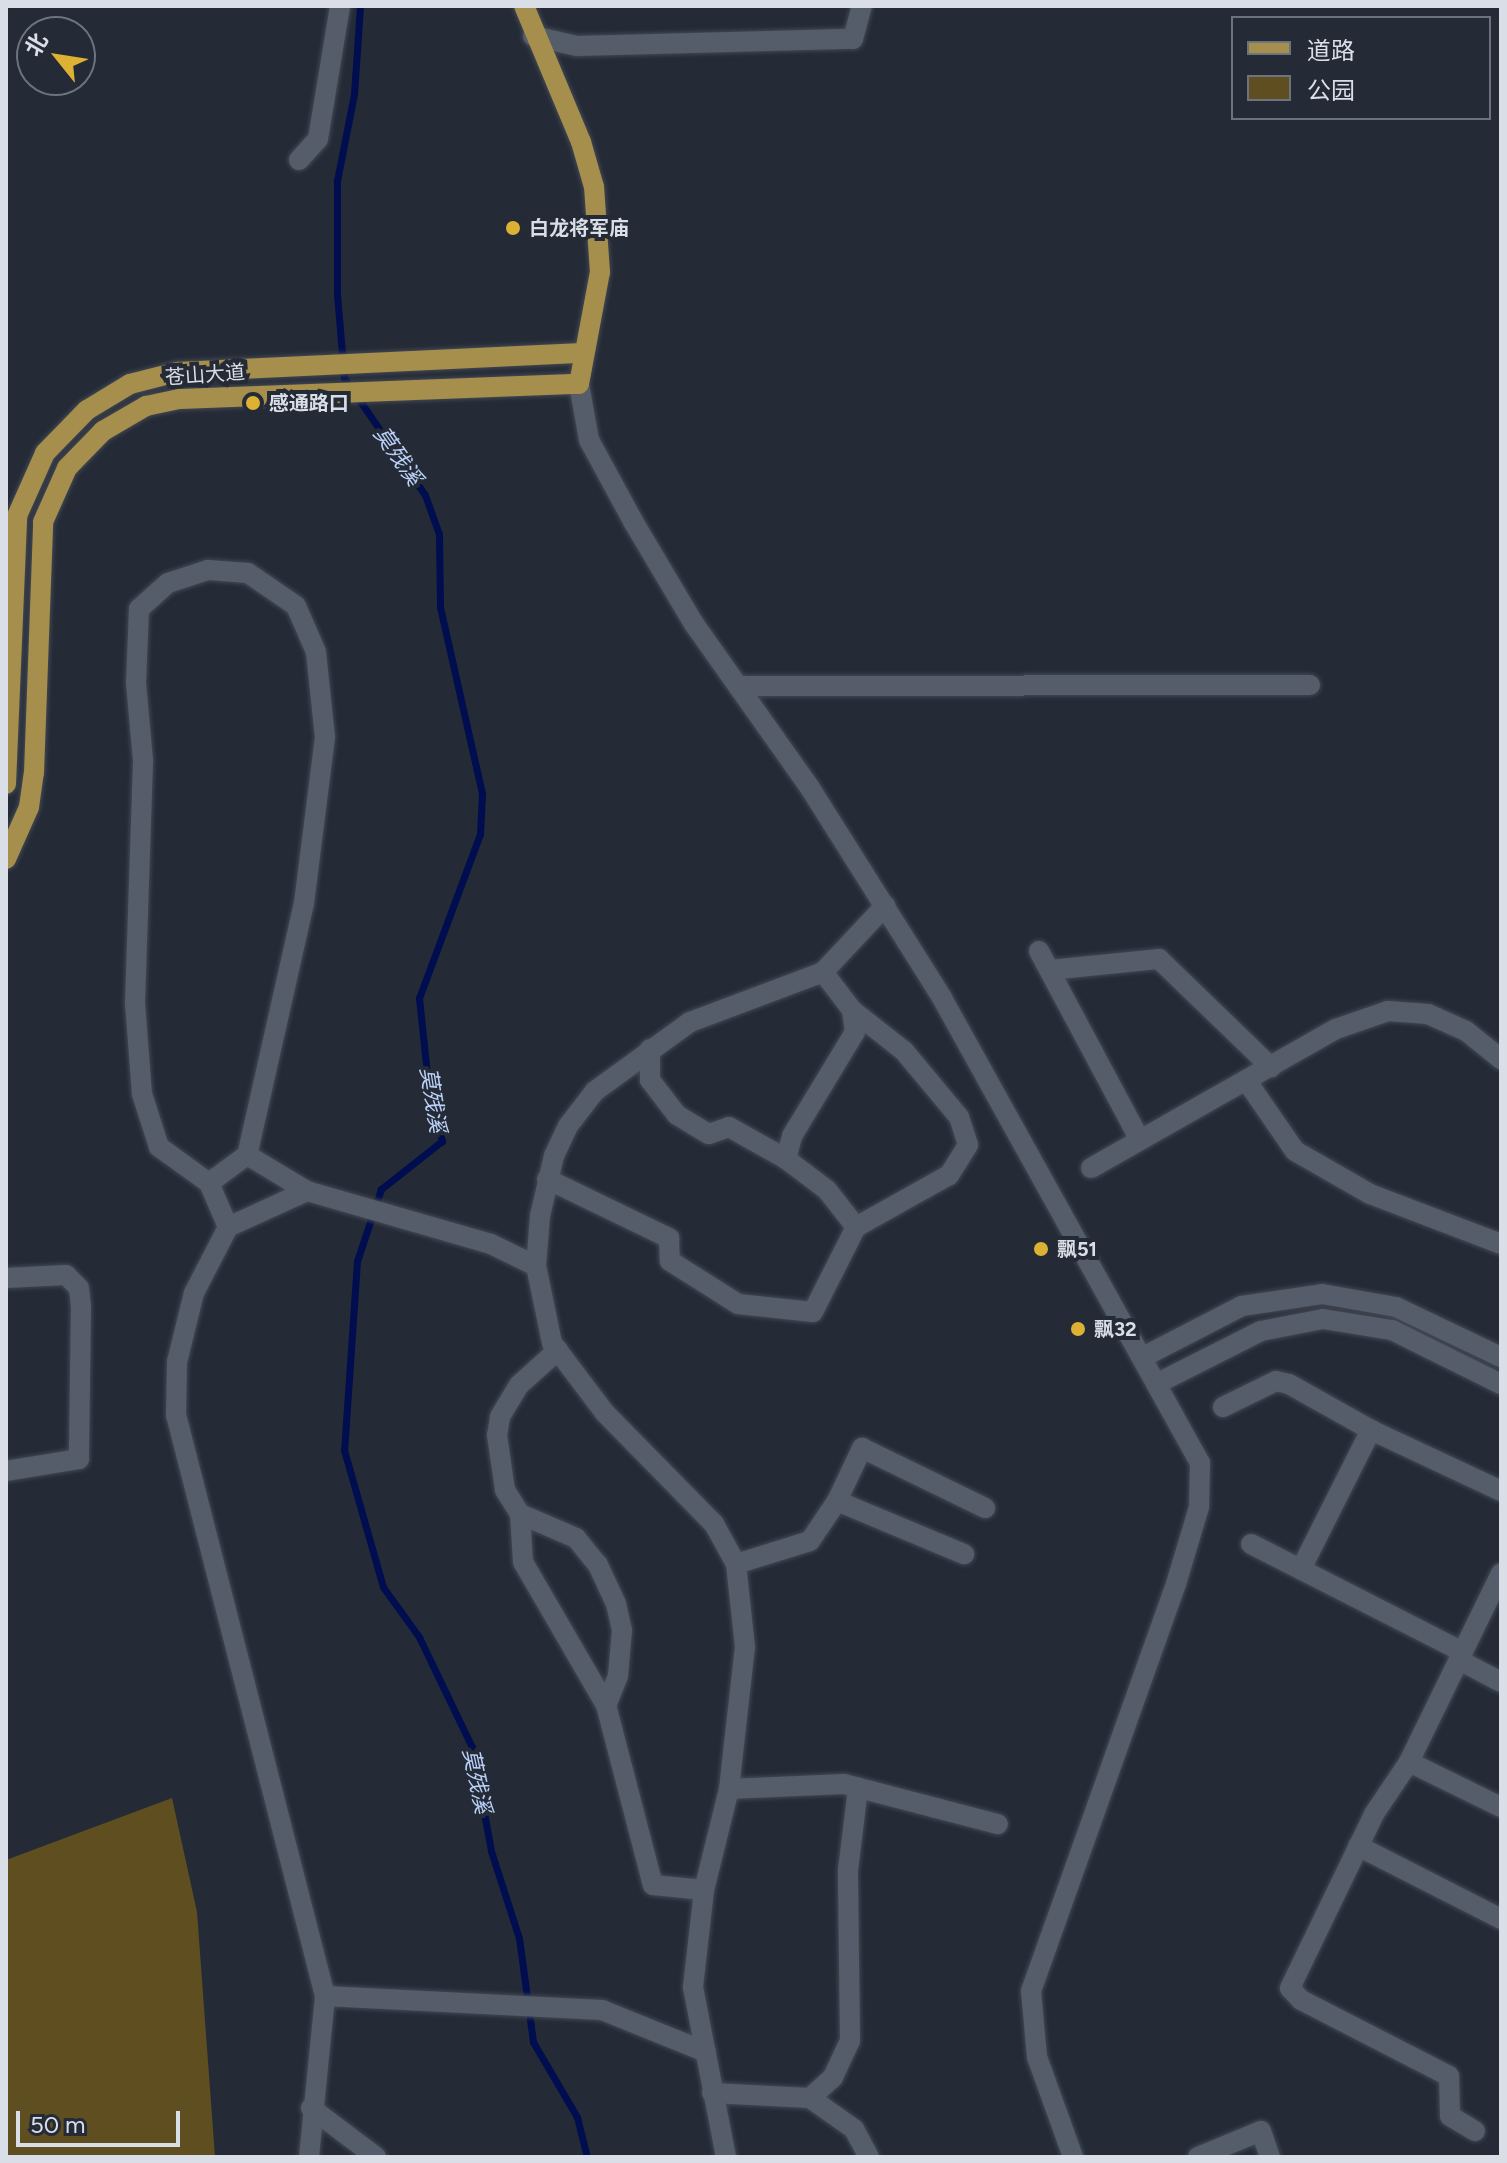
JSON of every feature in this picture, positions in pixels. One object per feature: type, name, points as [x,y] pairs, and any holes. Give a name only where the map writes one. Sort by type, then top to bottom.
[{"type":"main road","points":[[524,6],[533,36],[565,100],[594,187],[600,272],[579,384]]},
{"type":"main road","name":"苍山大道","points":[[6,784],[13,541],[25,492],[45,453],[87,410],[130,384],[177,372],[583,353]]},
{"type":"main road","name":"苍山大道","points":[[6,859],[29,807],[34,773],[39,544],[56,486],[88,444],[146,406],[180,399],[579,384]]},
{"type":"street","points":[[299,160],[318,139],[340,6]]},
{"type":"street","points":[[533,36],[577,46],[853,39],[862,6]]},
{"type":"street","points":[[579,384],[585,427],[604,471],[694,624],[885,906],[1160,1382],[1200,1463],[1199,1507],[1031,1991],[1037,2057],[1073,2157]]},
{"type":"street","points":[[209,1183],[247,1155],[304,903],[325,737],[316,652],[296,606],[248,573],[208,570],[168,583],[139,609],[136,683],[143,760],[135,1003],[142,1094],[159,1147],[209,1183],[228,1227]]},
{"type":"street","points":[[738,686],[1310,685]]},
{"type":"street","points":[[726,2157],[693,1987],[704,1890],[729,1789],[745,1647],[736,1564],[714,1524],[605,1413],[558,1350],[536,1266],[547,1179],[568,1126],[595,1091],[690,1022],[823,972],[885,906]]},
{"type":"street","points":[[1039,951],[1140,1140]]},
{"type":"street","points":[[1050,970],[1159,959],[1271,1067]]},
{"type":"street","points":[[547,1179],[669,1238],[670,1261],[738,1304],[813,1312],[856,1227],[949,1175],[968,1145],[959,1117],[904,1051],[852,1010],[823,972]]},
{"type":"street","points":[[786,1159],[792,1136],[855,1032],[852,1010]]},
{"type":"street","points":[[1091,1168],[1336,1029],[1388,1011],[1428,1014],[1466,1031],[1501,1059]]},
{"type":"street","points":[[650,1049],[650,1080],[677,1115],[709,1134],[729,1127],[786,1159],[827,1190],[856,1227]]},
{"type":"street","points":[[1246,1080],[1295,1151],[1370,1194],[1501,1244]]},
{"type":"street","points":[[247,1155],[307,1191],[409,1224],[491,1244],[536,1266]]},
{"type":"street","points":[[307,1191],[228,1227],[194,1293],[177,1362],[176,1415],[325,1996],[311,2108],[309,2157]]},
{"type":"street","points":[[6,1278],[66,1275],[79,1288],[81,1307],[79,1459],[6,1471]]},
{"type":"street","points":[[1145,1356],[1215,1316],[1251,1303],[1322,1294],[1374,1300],[1501,1357]]},
{"type":"street","points":[[1251,1303],[1261,1331]]},
{"type":"street","points":[[1160,1382],[1261,1331],[1306,1319],[1374,1324],[1501,1384]]},
{"type":"street","points":[[558,1350],[519,1385],[500,1417],[496,1455],[505,1490],[520,1514],[523,1562],[530,1579],[606,1705],[653,1885],[704,1890]]},
{"type":"street","points":[[1223,1407],[1276,1381],[1501,1491]]},
{"type":"street","points":[[1301,1569],[1371,1430]]},
{"type":"street","points":[[736,1564],[810,1541],[837,1501],[862,1448],[985,1508]]},
{"type":"street","points":[[837,1501],[964,1554]]},
{"type":"street","points":[[520,1514],[576,1538],[598,1565],[616,1604],[622,1630],[618,1676],[606,1705]]},
{"type":"street","points":[[1251,1544],[1461,1656],[1501,1682]]},
{"type":"street","points":[[1475,2131],[1447,2111],[1449,2076],[1301,2000],[1290,1988],[1358,1846],[1409,1762],[1501,1573]]},
{"type":"street","points":[[1409,1762],[1501,1807]]},
{"type":"street","points":[[729,1789],[777,1785],[858,1788],[998,1824]]},
{"type":"street","points":[[810,2098],[833,2077],[850,2041],[848,1870],[858,1788]]},
{"type":"street","points":[[1358,1846],[1501,1919]]},
{"type":"street","points":[[325,1996],[602,2010],[706,2052]]},
{"type":"street","points":[[712,2093],[810,2098],[854,2129],[869,2157]]},
{"type":"street","points":[[311,2108],[376,2157]]},
{"type":"street","points":[[1198,2157],[1261,2131],[1270,2157]]},
{"type":"green space","points":[[172,1798],[197,1912],[215,2157],[6,2157],[6,1860]]},
{"type":"waterway","name":"莫残溪","points":[[360,6],[354,94],[337,181],[337,294],[344,378],[425,495],[439,534],[440,607],[482,794],[480,834],[419,998],[428,1084],[442,1141],[381,1189],[357,1261],[344,1450],[383,1587],[419,1637],[472,1747],[491,1851],[519,1938],[533,2042],[577,2117],[587,2157]]},
{"type":"place","name":"白龙将军庙","points":[[513,228]]},
{"type":"place","name":"感通路口","points":[[253,403]]},
{"type":"place","name":"飘51","points":[[1041,1249]]},
{"type":"place","name":"飘32","points":[[1078,1329]]}]
